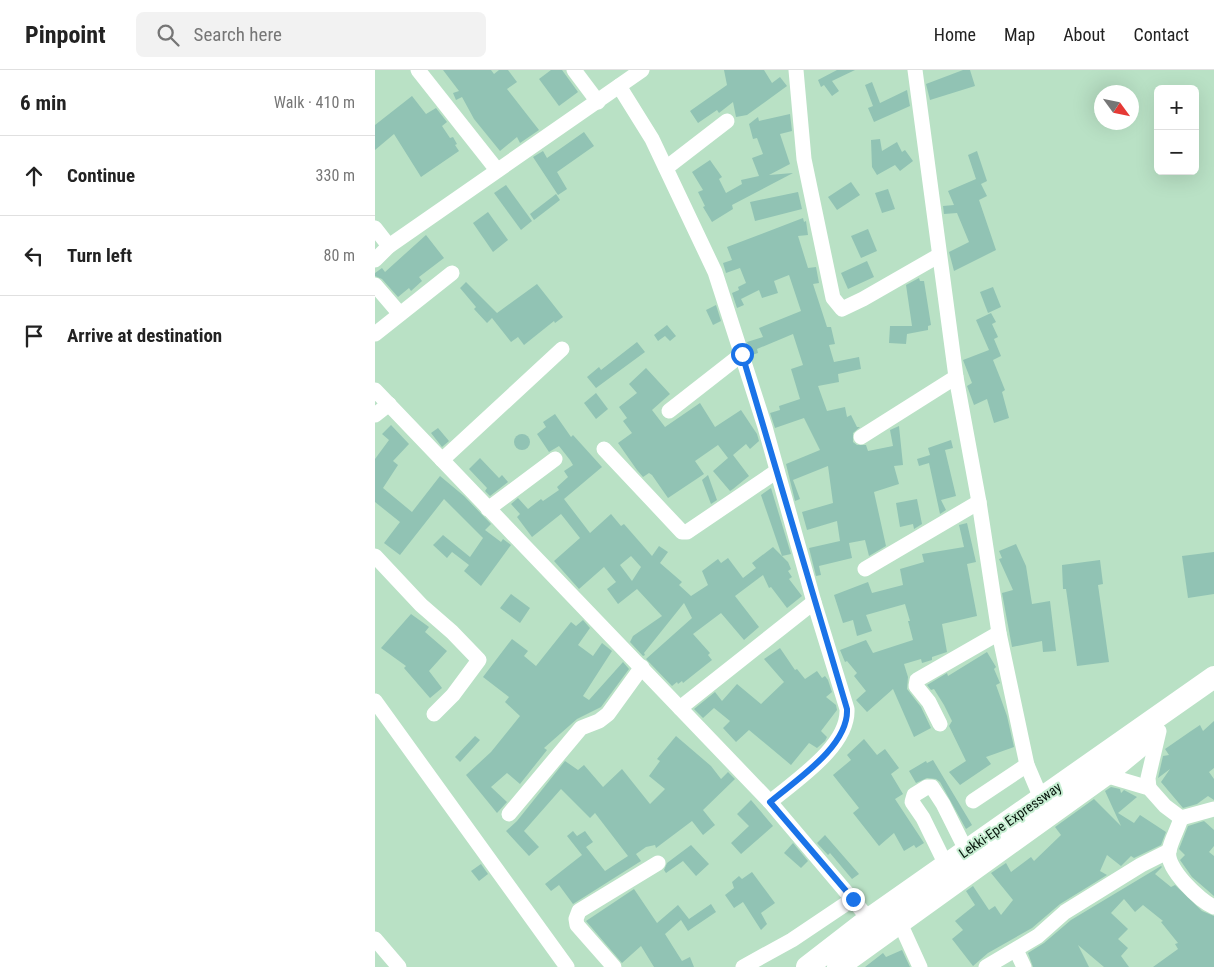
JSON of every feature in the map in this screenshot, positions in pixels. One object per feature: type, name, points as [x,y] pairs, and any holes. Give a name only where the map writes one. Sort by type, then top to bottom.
[{"type":"highway","name":"Lekki-Epe Expressway","points":[[807,967],[869,918],[946,864],[967,852],[1214,677]]},
{"type":"highway","name":"Lekki-Epe Expressway","points":[[848,964],[900,923],[1105,775],[1159,731],[1214,694]]},
{"type":"street","points":[[418,70],[497,170]]},
{"type":"street","points":[[573,70],[598,102]]},
{"type":"street","points":[[375,260],[389,246],[642,70]]},
{"type":"street","points":[[796,70],[804,159],[833,298],[841,309],[863,299],[938,256]]},
{"type":"street","points":[[915,70],[938,256],[956,377],[979,502],[999,633],[1027,765],[1041,798]]},
{"type":"street","points":[[619,86],[652,139],[715,272],[742,354],[847,709],[847,719],[835,745],[770,802]]},
{"type":"street","points":[[666,168],[727,120]]},
{"type":"street","points":[[375,228],[389,246]]},
{"type":"street","points":[[375,334],[452,273]]},
{"type":"street","points":[[375,285],[400,314]]},
{"type":"street","points":[[441,460],[562,349]]},
{"type":"street","points":[[669,411],[742,354]]},
{"type":"street","points":[[861,437],[956,377]]},
{"type":"street","points":[[375,390],[770,802],[869,918]]},
{"type":"street","points":[[375,415],[389,404]]},
{"type":"street","points":[[604,449],[682,532],[687,532],[777,471]]},
{"type":"street","points":[[488,509],[555,459]]},
{"type":"street","points":[[865,568],[979,502]]},
{"type":"street","points":[[375,556],[421,605],[452,632],[479,660],[453,695],[434,714]]},
{"type":"street","points":[[681,708],[814,602]]},
{"type":"street","points":[[939,724],[929,702],[916,686],[917,680],[999,633]]},
{"type":"street","points":[[509,814],[581,728],[599,721],[608,714],[642,667]]},
{"type":"street","points":[[375,701],[567,967]]},
{"type":"street","points":[[1149,788],[1148,778],[1159,731]]},
{"type":"street","points":[[973,801],[1027,765]]},
{"type":"street","points":[[1105,775],[1149,788],[1165,806],[1181,818]]},
{"type":"street","points":[[946,864],[923,818],[912,802],[914,794],[930,786],[943,804],[967,852]]},
{"type":"street","points":[[923,818],[943,804]]},
{"type":"street","points":[[1181,818],[1214,809]]},
{"type":"street","points":[[1181,818],[1169,851],[1170,864],[1179,877],[1214,907]]},
{"type":"street","points":[[986,967],[1038,936],[1065,912],[1141,865],[1169,851]]},
{"type":"street","points":[[614,967],[577,925],[576,919],[579,911],[658,863]]},
{"type":"street","points":[[743,967],[792,940],[853,899]]},
{"type":"street","points":[[900,923],[920,967]]},
{"type":"street","points":[[375,939],[399,967]]},
{"type":"street","points":[[1016,950],[1024,967]]},
{"type":"building","points":[[443,70],[491,70],[494,74],[499,70],[508,70],[517,82],[507,89],[539,130],[520,143],[517,137],[500,151],[474,119],[462,97],[456,100],[453,93],[459,91]]},
{"type":"building","points":[[551,70],[562,70],[578,92],[559,106],[539,79]]},
{"type":"building","points":[[724,70],[764,70],[772,83],[780,77],[787,86],[747,115],[736,117],[733,102],[719,113],[717,110],[698,123],[690,111],[727,85]]},
{"type":"building","points":[[837,70],[855,70],[832,81],[839,91],[832,96],[824,85],[821,87],[818,80]]},
{"type":"building","points":[[963,70],[970,70],[975,86],[930,100],[926,84]]},
{"type":"building","points":[[872,82],[880,103],[907,90],[910,106],[874,122],[868,108],[873,106],[865,85]]},
{"type":"building","points":[[412,96],[426,114],[436,108],[447,122],[442,126],[450,138],[453,137],[459,151],[421,177],[394,134],[375,150],[375,125]]},
{"type":"building","points":[[790,114],[792,131],[780,134],[790,164],[769,175],[793,173],[732,205],[733,209],[712,222],[703,207],[705,206],[698,192],[703,190],[692,172],[710,160],[722,177],[719,179],[726,193],[742,184],[741,180],[759,176],[752,158],[763,154],[757,138],[753,139],[749,124],[758,117],[759,121]]},
{"type":"building","points":[[584,132],[594,146],[557,172],[567,189],[558,195],[533,157],[543,151],[547,158]]},
{"type":"building","points":[[880,139],[882,151],[897,142],[902,152],[905,150],[913,161],[900,171],[895,165],[877,175],[872,167],[871,140]]},
{"type":"building","points":[[977,151],[987,181],[981,184],[987,196],[979,200],[996,250],[954,271],[949,252],[969,242],[957,213],[944,214],[943,206],[954,205],[948,191],[976,179],[968,155]]},
{"type":"building","points":[[851,182],[860,195],[837,210],[828,197]]},
{"type":"building","points":[[506,185],[532,221],[521,230],[494,193]]},
{"type":"building","points":[[888,189],[895,209],[882,213],[875,193]]},
{"type":"building","points":[[798,192],[802,209],[755,221],[750,202]]},
{"type":"building","points":[[556,194],[560,200],[534,220],[530,214]]},
{"type":"building","points":[[488,212],[508,240],[493,252],[473,223]]},
{"type":"building","points":[[803,218],[804,222],[806,221],[808,235],[798,236],[808,268],[816,267],[819,283],[813,284],[827,327],[831,327],[835,344],[829,345],[834,362],[859,357],[861,369],[838,374],[839,382],[818,386],[827,411],[845,407],[847,417],[851,415],[857,427],[860,427],[853,433],[853,442],[857,445],[866,445],[868,451],[893,446],[890,430],[899,426],[903,465],[894,466],[899,484],[874,492],[886,546],[869,556],[865,540],[849,543],[852,558],[819,566],[821,575],[816,576],[809,548],[840,541],[837,521],[807,530],[802,512],[833,503],[828,466],[793,480],[800,499],[795,501],[786,464],[820,450],[804,418],[775,428],[770,413],[780,410],[779,406],[800,399],[791,369],[803,365],[793,334],[757,349],[758,353],[752,355],[747,342],[763,337],[759,328],[801,311],[789,275],[774,281],[778,293],[762,298],[759,290],[741,299],[744,305],[737,308],[732,293],[739,290],[738,287],[746,283],[740,268],[726,273],[723,263],[732,260],[727,247]]},
{"type":"building","points":[[868,229],[877,251],[861,258],[851,236]]},
{"type":"building","points":[[426,235],[444,258],[419,277],[422,281],[411,291],[409,288],[398,297],[382,279],[375,276],[375,273],[382,268],[385,272]]},
{"type":"building","points":[[867,261],[874,277],[848,289],[841,273]]},
{"type":"building","points":[[919,278],[920,281],[924,281],[931,325],[928,326],[928,330],[907,334],[906,344],[889,343],[890,326],[912,326],[906,285]]},
{"type":"building","points":[[466,282],[497,313],[537,284],[563,317],[555,323],[554,321],[524,345],[518,337],[511,342],[492,318],[487,323],[474,309],[476,307],[460,288]]},
{"type":"building","points":[[993,287],[1001,307],[988,313],[980,292]]},
{"type":"building","points":[[716,305],[721,321],[713,325],[706,310]]},
{"type":"building","points":[[991,313],[996,322],[992,324],[998,337],[994,339],[1001,356],[993,360],[1005,390],[1002,392],[1009,418],[994,423],[987,399],[974,405],[967,386],[972,383],[963,360],[989,350],[976,320]]},
{"type":"building","points":[[667,325],[676,336],[670,341],[665,336],[658,341],[654,335]]},
{"type":"building","points":[[637,342],[645,352],[596,388],[587,377],[599,367],[601,370]]},
{"type":"building","points":[[646,368],[670,394],[652,410],[665,427],[700,403],[715,427],[741,410],[757,434],[759,441],[750,449],[746,444],[733,455],[749,476],[730,491],[713,471],[728,458],[718,445],[695,461],[704,474],[668,498],[652,475],[649,473],[643,477],[618,443],[632,433],[623,421],[627,418],[619,407],[637,393],[629,384]]},
{"type":"building","points":[[596,393],[608,409],[596,419],[584,403]]},
{"type":"building","points":[[555,414],[571,437],[573,435],[602,467],[564,499],[590,533],[611,514],[621,526],[624,524],[652,556],[659,546],[668,552],[660,563],[682,582],[679,585],[691,596],[708,585],[702,571],[718,559],[721,563],[728,558],[743,578],[756,568],[752,563],[773,547],[788,562],[791,569],[788,571],[792,577],[789,579],[802,596],[787,608],[771,587],[769,588],[763,575],[735,596],[759,627],[744,640],[721,613],[693,634],[710,653],[708,655],[712,660],[683,683],[682,681],[678,684],[677,682],[672,686],[646,659],[692,618],[684,603],[643,656],[630,642],[633,636],[662,616],[637,589],[618,604],[607,589],[616,582],[604,567],[579,589],[554,561],[580,538],[561,514],[532,537],[517,517],[520,514],[511,504],[518,498],[528,509],[541,499],[543,501],[559,490],[557,487],[568,477],[564,471],[573,465],[559,446],[549,452],[537,434],[546,427],[543,422]],"holes":[[[631,556],[641,567],[632,581],[620,565]]]},
{"type":"building","points":[[391,425],[409,444],[393,461],[398,465],[383,488],[412,512],[440,476],[464,496],[491,524],[485,530],[501,542],[503,539],[511,545],[481,586],[464,571],[469,565],[452,552],[447,558],[433,545],[443,535],[470,557],[483,538],[444,499],[400,555],[384,543],[400,522],[375,502],[375,459],[389,440],[382,434]]},
{"type":"building","points":[[438,428],[449,441],[442,447],[431,433]]},
{"type":"building","points":[[522,434],[528,436],[530,442],[528,448],[522,450],[516,448],[514,442],[516,436]]},
{"type":"building","points":[[951,440],[953,448],[945,450],[956,496],[941,500],[946,510],[940,514],[929,463],[919,466],[917,459],[930,455],[928,448]]},
{"type":"building","points":[[480,458],[499,478],[502,475],[508,482],[490,496],[485,491],[487,488],[469,469]]},
{"type":"building","points":[[708,475],[717,500],[711,504],[702,480]]},
{"type":"building","points":[[771,488],[791,554],[782,556],[761,495]]},
{"type":"building","points":[[917,499],[922,524],[914,529],[913,524],[900,527],[896,503]]},
{"type":"building","points":[[967,523],[976,562],[967,564],[977,616],[942,624],[947,652],[922,663],[921,659],[904,664],[908,677],[907,689],[921,707],[931,728],[914,737],[893,689],[867,712],[856,700],[866,691],[854,676],[857,673],[847,661],[845,662],[840,650],[866,640],[873,653],[913,640],[905,604],[866,615],[872,631],[857,636],[853,620],[843,623],[834,595],[868,582],[872,593],[903,585],[900,569],[924,562],[922,554],[964,547],[959,525]]},
{"type":"building","points":[[1016,544],[1026,566],[1032,604],[1050,601],[1056,651],[1043,652],[1042,641],[1012,647],[1002,593],[1013,590],[999,559],[1002,558],[999,551]]},
{"type":"building","points":[[1214,552],[1214,594],[1188,598],[1182,556]]},
{"type":"building","points":[[1100,560],[1103,584],[1098,585],[1109,662],[1077,666],[1066,589],[1063,589],[1062,565]]},
{"type":"building","points":[[511,594],[530,608],[520,623],[500,608]]},
{"type":"building","points":[[411,614],[429,627],[425,632],[447,651],[429,671],[442,688],[430,698],[404,668],[406,666],[381,648]]},
{"type":"building","points":[[583,620],[590,628],[578,645],[593,656],[602,643],[612,651],[583,696],[589,700],[623,662],[629,669],[601,707],[577,719],[544,748],[547,750],[520,784],[507,773],[491,787],[507,802],[497,813],[466,775],[491,752],[520,716],[505,702],[509,697],[483,677],[512,639],[528,651],[524,656],[536,666],[571,622],[576,626]]},
{"type":"building","points":[[780,648],[795,670],[797,669],[805,679],[817,671],[822,678],[825,676],[832,692],[826,697],[836,705],[837,710],[821,731],[827,737],[825,741],[817,748],[809,743],[791,765],[749,730],[736,742],[723,728],[730,721],[714,708],[703,718],[694,709],[715,692],[722,701],[737,684],[761,704],[784,682],[764,659]]},
{"type":"building","points":[[987,652],[996,667],[994,669],[1000,683],[996,685],[1007,716],[1014,747],[986,757],[991,764],[960,785],[949,772],[966,761],[949,726],[952,721],[944,705],[934,689],[931,690],[927,685],[947,673],[948,676]]},
{"type":"building","points":[[1214,721],[1214,768],[1209,772],[1214,779],[1214,800],[1208,796],[1197,804],[1183,808],[1161,782],[1170,769],[1158,778],[1163,756],[1169,755],[1165,749],[1200,725],[1203,731]]},
{"type":"building","points":[[475,736],[480,740],[460,762],[455,757]]},
{"type":"building","points":[[676,736],[711,766],[721,779],[728,772],[735,779],[703,810],[715,825],[703,835],[692,821],[656,848],[655,845],[646,847],[636,854],[641,861],[573,904],[559,885],[551,891],[545,884],[582,855],[567,836],[573,831],[577,836],[585,831],[593,842],[586,847],[605,871],[628,856],[595,813],[590,818],[561,789],[524,831],[539,847],[529,856],[506,831],[517,821],[565,761],[578,770],[584,765],[603,787],[622,769],[650,804],[665,789],[649,776],[660,761],[657,759]]},
{"type":"building","points":[[864,739],[877,755],[885,749],[899,768],[891,774],[903,794],[895,799],[924,843],[916,848],[914,845],[904,851],[894,833],[879,846],[853,813],[859,808],[833,775],[851,760],[847,755]]},
{"type":"building","points":[[933,760],[972,825],[966,829],[940,782],[936,779],[927,778],[916,783],[909,771],[926,761],[927,763]]},
{"type":"building","points":[[1111,787],[1120,789],[1121,793],[1124,790],[1137,797],[1118,813],[1134,823],[1140,815],[1166,832],[1161,845],[1134,858],[1131,856],[1121,866],[1107,855],[1100,871],[1107,875],[1060,904],[1032,928],[988,953],[973,966],[952,939],[963,930],[955,921],[975,905],[966,891],[973,886],[989,910],[995,906],[1001,915],[1013,900],[991,873],[1006,863],[1011,872],[1031,857],[1034,861],[1061,835],[1055,827],[1094,799],[1121,826],[1105,791]]},
{"type":"building","points":[[751,800],[773,826],[741,854],[731,843],[749,826],[737,814]]},
{"type":"building","points":[[1204,821],[1214,830],[1214,846],[1209,852],[1214,856],[1214,896],[1192,877],[1180,860],[1185,855],[1179,849],[1188,826]]},
{"type":"building","points":[[825,835],[859,874],[852,879],[830,853],[828,855],[817,843]]},
{"type":"building","points":[[793,843],[808,861],[801,868],[784,853]]},
{"type":"building","points":[[691,845],[709,864],[696,876],[683,861],[666,873],[664,870],[667,863]]},
{"type":"building","points":[[481,864],[488,874],[479,881],[471,871]]},
{"type":"building","points":[[1161,866],[1155,874],[1171,887],[1175,885],[1202,911],[1214,916],[1214,967],[1153,967],[1178,949],[1175,944],[1178,943],[1161,922],[1163,921],[1143,905],[1135,912],[1124,899],[1111,913],[1128,929],[1118,939],[1128,948],[1121,956],[1129,967],[1104,967],[1078,945],[1089,967],[1033,967],[1028,953],[1044,943],[1071,920]]},
{"type":"building","points":[[752,872],[775,903],[761,913],[767,924],[761,930],[743,902],[734,908],[725,895],[734,888],[732,882],[739,876],[742,879]]},
{"type":"building","points":[[634,889],[657,923],[678,905],[689,919],[711,904],[716,912],[688,931],[681,920],[665,934],[682,961],[690,957],[694,967],[654,967],[641,946],[622,963],[586,921]]},
{"type":"building","points":[[902,950],[910,967],[865,967],[883,953],[886,957]]},
{"type":"route","points":[[742,354],[847,709],[845,727],[835,745],[770,802],[853,899]]}]
